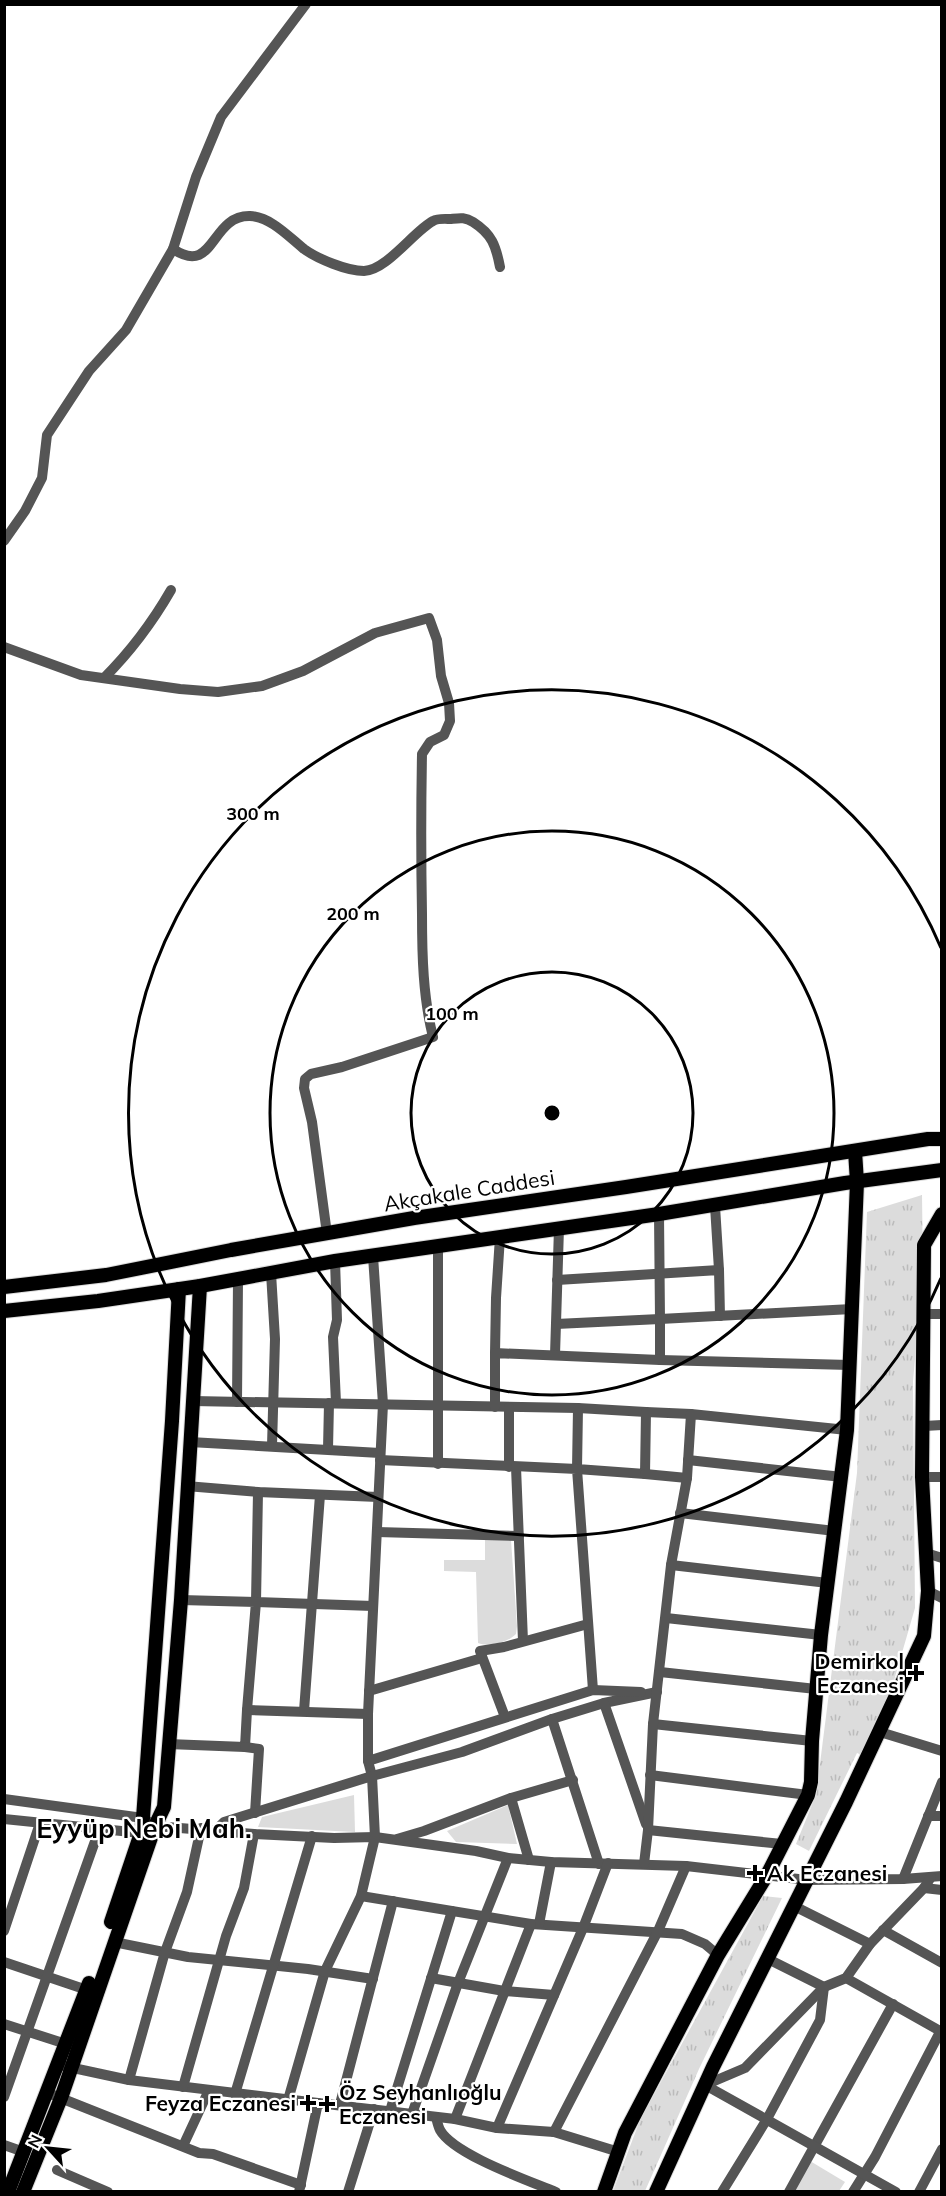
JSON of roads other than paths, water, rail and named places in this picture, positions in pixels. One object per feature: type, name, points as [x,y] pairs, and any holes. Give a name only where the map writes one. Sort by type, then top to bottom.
[{"type":"main road","name":"Akçakale Caddesi","points":[[4,1287],[106,1275],[414,1218],[942,1139]]},
{"type":"main road","points":[[604,2192],[625,2133],[718,1955],[767,1875],[808,1795],[811,1782],[821,1635],[847,1430],[857,1182],[855,1151]]},
{"type":"main road","points":[[4,1311],[98,1301],[200,1286],[335,1261],[716,1206],[942,1170]]},
{"type":"main road","points":[[656,2192],[705,2085],[880,1732],[924,1636],[935,1590],[926,1553],[922,1477],[924,1245],[942,1214]]},
{"type":"main road","points":[[64,2066],[66,2044],[141,1833],[164,1807],[181,1599],[186,1486],[200,1286]]},
{"type":"main road","points":[[23,2192],[64,2066],[114,1942],[149,1822],[179,1289]]},
{"type":"main road","points":[[8,2192],[24,2152],[54,2095]]},
{"type":"street","points":[[4,541],[25,511],[42,478],[47,435],[89,371],[126,330],[173,249],[196,177],[221,117],[306,4]]},
{"type":"street","points":[[173,249],[192,257],[202,255],[223,228],[236,219],[251,216],[272,224],[307,251],[335,264],[364,271],[376,267],[399,251],[434,220],[465,218],[482,228],[496,245],[500,267]]},
{"type":"street","points":[[104,678],[156,617],[171,590]]},
{"type":"street","points":[[4,647],[81,675],[218,692],[262,686],[303,671],[375,633],[429,618],[437,640],[441,676],[449,703],[450,721],[444,735],[430,742],[422,754],[420,849],[422,962],[433,1037],[342,1067],[311,1074],[305,1079],[304,1088],[312,1122],[327,1234]]},
{"type":"street","points":[[716,1206],[720,1316]]},
{"type":"street","points":[[659,1214],[660,1360]]},
{"type":"street","points":[[555,1355],[559,1228]]},
{"type":"street","points":[[495,1407],[496,1298],[500,1237]]},
{"type":"street","points":[[438,1245],[438,1464]]},
{"type":"street","points":[[288,2100],[325,1971],[361,1896],[375,1837],[372,1776],[368,1761],[368,1714],[383,1404],[373,1256]]},
{"type":"street","points":[[328,1449],[333,1403],[333,1337],[337,1320],[335,1261]]},
{"type":"street","points":[[557,1280],[719,1270]]},
{"type":"street","points":[[271,1273],[275,1339],[272,1446]]},
{"type":"street","points":[[237,1402],[238,1280]]},
{"type":"street","points":[[556,1324],[852,1308]]},
{"type":"street","points":[[923,1314],[942,1314]]},
{"type":"street","points":[[495,1353],[850,1365]]},
{"type":"street","points":[[193,1401],[578,1408],[692,1414],[847,1430]]},
{"type":"street","points":[[509,1407],[519,1536],[523,1641]]},
{"type":"street","points":[[578,1408],[577,1469],[593,1690]]},
{"type":"street","points":[[645,1474],[646,1412]]},
{"type":"street","points":[[644,1864],[648,1830],[653,1724],[671,1565],[687,1478],[692,1414]]},
{"type":"street","points":[[924,1426],[942,1425]]},
{"type":"street","points":[[190,1442],[328,1449],[438,1464],[577,1469],[687,1478]]},
{"type":"street","points":[[688,1460],[842,1477]]},
{"type":"street","points":[[922,1477],[942,1477]]},
{"type":"street","points":[[186,1486],[258,1492],[378,1497]]},
{"type":"street","points":[[245,1747],[256,1602],[258,1492]]},
{"type":"street","points":[[304,1711],[320,1495]]},
{"type":"street","points":[[680,1513],[835,1531]]},
{"type":"street","points":[[377,1532],[519,1536]]},
{"type":"street","points":[[926,1553],[942,1558]]},
{"type":"street","points":[[671,1565],[828,1583]]},
{"type":"street","points":[[935,1590],[942,1598]]},
{"type":"street","points":[[181,1599],[373,1606]]},
{"type":"street","points":[[666,1618],[821,1635]]},
{"type":"street","points":[[505,1717],[480,1652],[588,1624]]},
{"type":"street","points":[[369,1691],[482,1658]]},
{"type":"street","points":[[660,1672],[816,1689]]},
{"type":"street","points":[[368,1761],[593,1690],[657,1692]]},
{"type":"street","points":[[216,1830],[224,1822],[372,1776],[462,1752],[552,1719],[604,1703],[657,1692]]},
{"type":"street","points":[[604,1703],[648,1830]]},
{"type":"street","points":[[247,1710],[368,1714]]},
{"type":"street","points":[[497,2127],[583,1928],[603,1864],[584,1822],[573,1779],[552,1719]]},
{"type":"street","points":[[653,1724],[812,1741]]},
{"type":"street","points":[[880,1732],[942,1751]]},
{"type":"street","points":[[168,1744],[259,1749],[255,1813]]},
{"type":"street","points":[[650,1775],[808,1795]]},
{"type":"street","points":[[392,1840],[573,1779]]},
{"type":"street","points":[[903,1880],[942,1782]]},
{"type":"street","points":[[511,1798],[529,1860]]},
{"type":"street","points":[[4,1799],[216,1830],[254,1834],[375,1837],[476,1851],[508,1858],[551,1862],[686,1866],[807,1880],[903,1880],[936,1877]]},
{"type":"street","points":[[928,1816],[942,1816]]},
{"type":"street","points":[[4,1819],[141,1833]]},
{"type":"street","points":[[4,1931],[40,1823]]},
{"type":"street","points":[[129,2080],[165,1952],[187,1892],[201,1828]]},
{"type":"street","points":[[4,2097],[99,1830]]},
{"type":"street","points":[[648,1830],[782,1844]]},
{"type":"street","points":[[183,2087],[226,1936],[244,1888],[254,1834]]},
{"type":"street","points":[[235,2094],[312,1836]]},
{"type":"street","points":[[412,2114],[458,1983],[508,1858]]},
{"type":"street","points":[[455,2119],[504,1991],[535,1924],[551,1862]]},
{"type":"street","points":[[554,2132],[657,1931],[686,1866]]},
{"type":"street","points":[[705,2085],[745,2068],[824,1987],[846,1977],[870,1944],[936,1877]]},
{"type":"street","points":[[924,1888],[942,1890]]},
{"type":"street","points":[[361,1896],[535,1924],[657,1931],[682,1935],[705,1944],[718,1955]]},
{"type":"street","points":[[340,2104],[393,1901]]},
{"type":"street","points":[[794,1906],[870,1944]]},
{"type":"street","points":[[390,2111],[452,1911]]},
{"type":"street","points":[[883,1930],[942,1963]]},
{"type":"street","points":[[114,1942],[220,1961],[373,1978]]},
{"type":"street","points":[[768,1959],[824,1987]]},
{"type":"street","points":[[4,1962],[87,1990]]},
{"type":"street","points":[[846,1977],[941,2032],[875,2157],[853,2192]]},
{"type":"street","points":[[431,1978],[504,1991],[555,1995]]},
{"type":"street","points":[[722,2192],[767,2119],[820,2020],[824,1987]]},
{"type":"street","points":[[789,2192],[893,2004]]},
{"type":"street","points":[[4,2024],[66,2044]]},
{"type":"street","points":[[64,2066],[129,2080],[235,2094],[340,2104],[455,2119],[497,2127],[554,2132],[619,2152]]},
{"type":"street","points":[[705,2085],[896,2192]]},
{"type":"street","points":[[183,2146],[208,2090]]},
{"type":"street","points":[[54,2095],[200,2153],[213,2154],[300,2188],[318,2103]]},
{"type":"street","points":[[349,2191],[374,2109]]},
{"type":"street","points":[[436,2117],[441,2132],[463,2150],[487,2164],[556,2192]]},
{"type":"street","points":[[4,2145],[24,2152]]},
{"type":"street","points":[[919,2191],[942,2149]]},
{"type":"street","points":[[57,2170],[108,2192]]},
{"type":"place","name":"Demirkol Eczanesi","points":[[916,1673]]},
{"type":"place","name":"Ak Eczanesi","points":[[755,1873]]},
{"type":"place","name":"Feyza Eczanesi","points":[[308,2103]]},
{"type":"place","name":"Öz Seyhanlıoğlu Eczanesi","points":[[327,2104]]},
{"type":"district","name":"Eyyüp Nebi Mah.","points":[[144,1828]]}]
